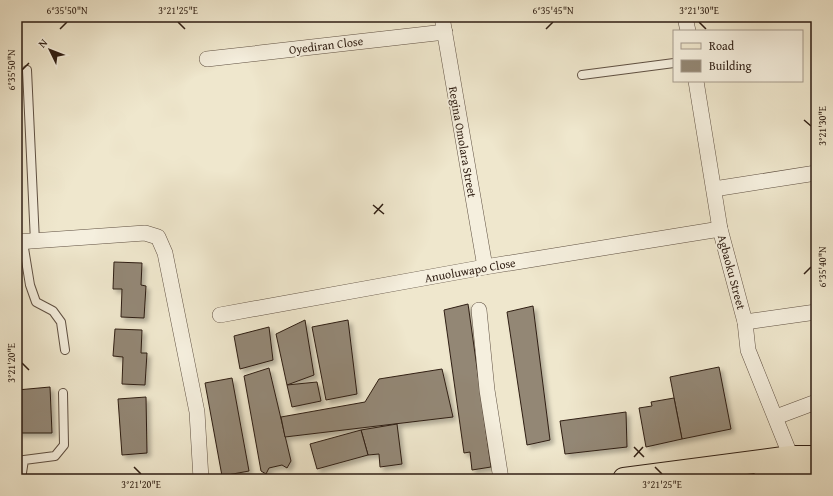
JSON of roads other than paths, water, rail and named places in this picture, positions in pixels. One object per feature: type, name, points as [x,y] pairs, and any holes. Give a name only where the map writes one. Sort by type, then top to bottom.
[{"type":"main road","points":[[624,479],[791,457],[816,457]]},
{"type":"main road","points":[[764,479],[816,475]]},
{"type":"street","name":"Regina Omolara Street","points":[[442,17],[485,267]]},
{"type":"street","points":[[686,17],[688,30]]},
{"type":"street","name":"Oyediran Close","points":[[207,59],[445,32]]},
{"type":"street","name":"Agbaoku Street","points":[[696,82],[720,229],[745,322],[748,350],[791,457]]},
{"type":"street","points":[[714,189],[816,173]]},
{"type":"street","name":"Anuoluwapo Close","points":[[220,315],[485,267],[720,229]]},
{"type":"street","points":[[25,242],[144,233],[158,237],[165,253],[197,412],[201,479]]},
{"type":"street","points":[[479,310],[487,390],[501,479]]},
{"type":"street","points":[[745,322],[816,312]]},
{"type":"street","points":[[776,417],[816,402]]},
{"type":"lane","points":[[582,75],[673,63]]},
{"type":"lane","points":[[27,70],[25,242],[30,285],[36,302],[52,311],[61,322],[65,350]]},
{"type":"lane","points":[[21,479],[21,460],[55,456],[64,445],[63,393]]}]
